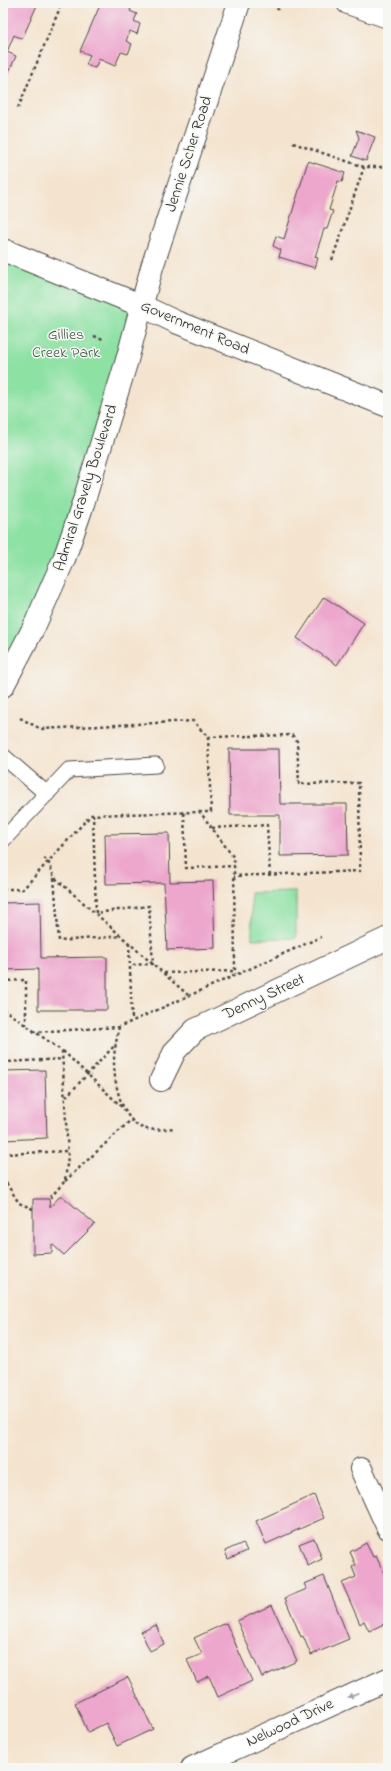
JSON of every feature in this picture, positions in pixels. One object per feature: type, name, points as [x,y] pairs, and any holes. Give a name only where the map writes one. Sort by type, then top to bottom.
[{"type":"street","name":"Jennie Scher Road","points":[[140,305],[239,3]]},
{"type":"street","points":[[348,3],[388,17]]},
{"type":"street","name":"Government Road","points":[[3,250],[388,406]]},
{"type":"street","name":"Admiral Gravely Boulevard","points":[[3,686],[34,627],[64,560],[125,367],[140,305]]},
{"type":"street","name":"Denny Street","points":[[161,1080],[175,1051],[195,1030],[388,938]]},
{"type":"street","points":[[361,1469],[382,1499],[388,1528]]},
{"type":"street","name":"Nelwood Drive","points":[[192,1768],[388,1678]]},
{"type":"lane","points":[[3,756],[47,794]]},
{"type":"lane","points":[[3,840],[69,770],[156,765]]},
{"type":"path","points":[[18,108],[62,3]]},
{"type":"path","points":[[274,3],[278,10]]},
{"type":"path","points":[[293,143],[364,167],[388,167]]},
{"type":"path","points":[[332,260],[364,167]]},
{"type":"path","points":[[94,336],[103,339]]},
{"type":"path","points":[[20,718],[34,726]]},
{"type":"path","points":[[208,737],[292,735],[297,741],[299,784],[359,783],[360,871],[234,876]]},
{"type":"path","points":[[3,889],[23,889],[93,814],[200,812],[234,858],[235,973]]},
{"type":"path","points":[[184,813],[186,868],[234,866]]},
{"type":"path","points":[[93,814],[96,913]]},
{"type":"path","points":[[212,828],[267,825],[270,875]]},
{"type":"path","points":[[44,858],[48,861],[54,877],[59,941],[121,936]]},
{"type":"path","points":[[54,877],[164,973],[188,996]]},
{"type":"path","points":[[96,913],[149,906],[153,964]]},
{"type":"path","points":[[33,1032],[119,1027],[235,973],[321,937]]},
{"type":"path","points":[[129,943],[132,1020]]},
{"type":"path","points":[[130,965],[153,964]]},
{"type":"path","points":[[164,973],[235,973]]},
{"type":"path","points":[[3,981],[26,980],[26,1026]]},
{"type":"path","points":[[3,1010],[62,1051],[139,1126],[153,1130],[175,1128]]},
{"type":"path","points":[[3,1010],[6,1062],[64,1059]]},
{"type":"path","points":[[119,1027],[114,1061],[117,1089],[126,1112]]},
{"type":"path","points":[[65,1097],[116,1044]]},
{"type":"path","points":[[62,1051],[64,1059],[67,1151],[65,1181]]},
{"type":"path","points":[[49,1199],[65,1181],[132,1119]]},
{"type":"path","points":[[3,1154],[67,1151]]},
{"type":"path","points":[[3,1178],[19,1203],[33,1209]]},
{"type":"green space","name":"Gillies Creek Park","points":[[3,248],[140,305],[82,507],[3,686]]},
{"type":"green space","points":[[296,892],[296,938],[252,939],[251,893]]},
{"type":"building","points":[[3,3],[38,3],[22,39],[14,35],[7,52],[16,56],[3,85]]},
{"type":"building","points":[[101,3],[133,3],[130,11],[137,14],[134,21],[140,24],[137,34],[130,31],[126,41],[132,44],[128,54],[121,52],[115,66],[99,59],[95,68],[86,65],[90,55],[80,51]]},
{"type":"building","points":[[356,130],[375,137],[366,161],[352,156],[359,138]]},
{"type":"building","points":[[308,161],[345,173],[342,182],[338,181],[329,210],[333,211],[327,229],[324,229],[315,257],[318,258],[315,268],[279,257],[281,250],[273,246],[276,236],[284,239]]},
{"type":"building","points":[[324,597],[364,623],[337,665],[297,638]]},
{"type":"building","points":[[229,749],[279,749],[280,804],[347,804],[348,855],[280,856],[280,815],[230,815]]},
{"type":"building","points":[[169,833],[170,882],[213,881],[215,948],[167,950],[164,883],[106,884],[105,834]]},
{"type":"building","points":[[40,902],[41,958],[107,957],[107,1010],[38,1010],[38,969],[3,970],[3,903]]},
{"type":"building","points":[[45,1070],[47,1138],[3,1140],[3,1071]]},
{"type":"building","points":[[61,1195],[95,1224],[64,1255],[52,1244],[52,1253],[33,1254],[33,1199],[49,1199],[50,1207]]},
{"type":"building","points":[[314,1495],[324,1518],[266,1544],[256,1521]]},
{"type":"building","points":[[314,1538],[322,1559],[308,1566],[299,1544]]},
{"type":"building","points":[[243,1543],[247,1551],[228,1559],[225,1551]]},
{"type":"building","points":[[366,1543],[373,1557],[376,1556],[388,1582],[388,1622],[369,1631],[364,1621],[360,1624],[342,1583],[356,1577],[352,1567],[356,1565],[350,1552]]},
{"type":"building","points":[[324,1576],[349,1639],[311,1655],[303,1636],[301,1637],[285,1598],[307,1589],[304,1584]]},
{"type":"building","points":[[272,1605],[297,1661],[262,1677],[237,1621]]},
{"type":"building","points":[[226,1623],[252,1681],[218,1697],[209,1676],[197,1682],[187,1660],[202,1654],[194,1638]]},
{"type":"building","points":[[156,1625],[164,1644],[150,1651],[141,1632]]},
{"type":"building","points":[[128,1677],[153,1729],[117,1746],[106,1723],[88,1732],[75,1703]]}]
